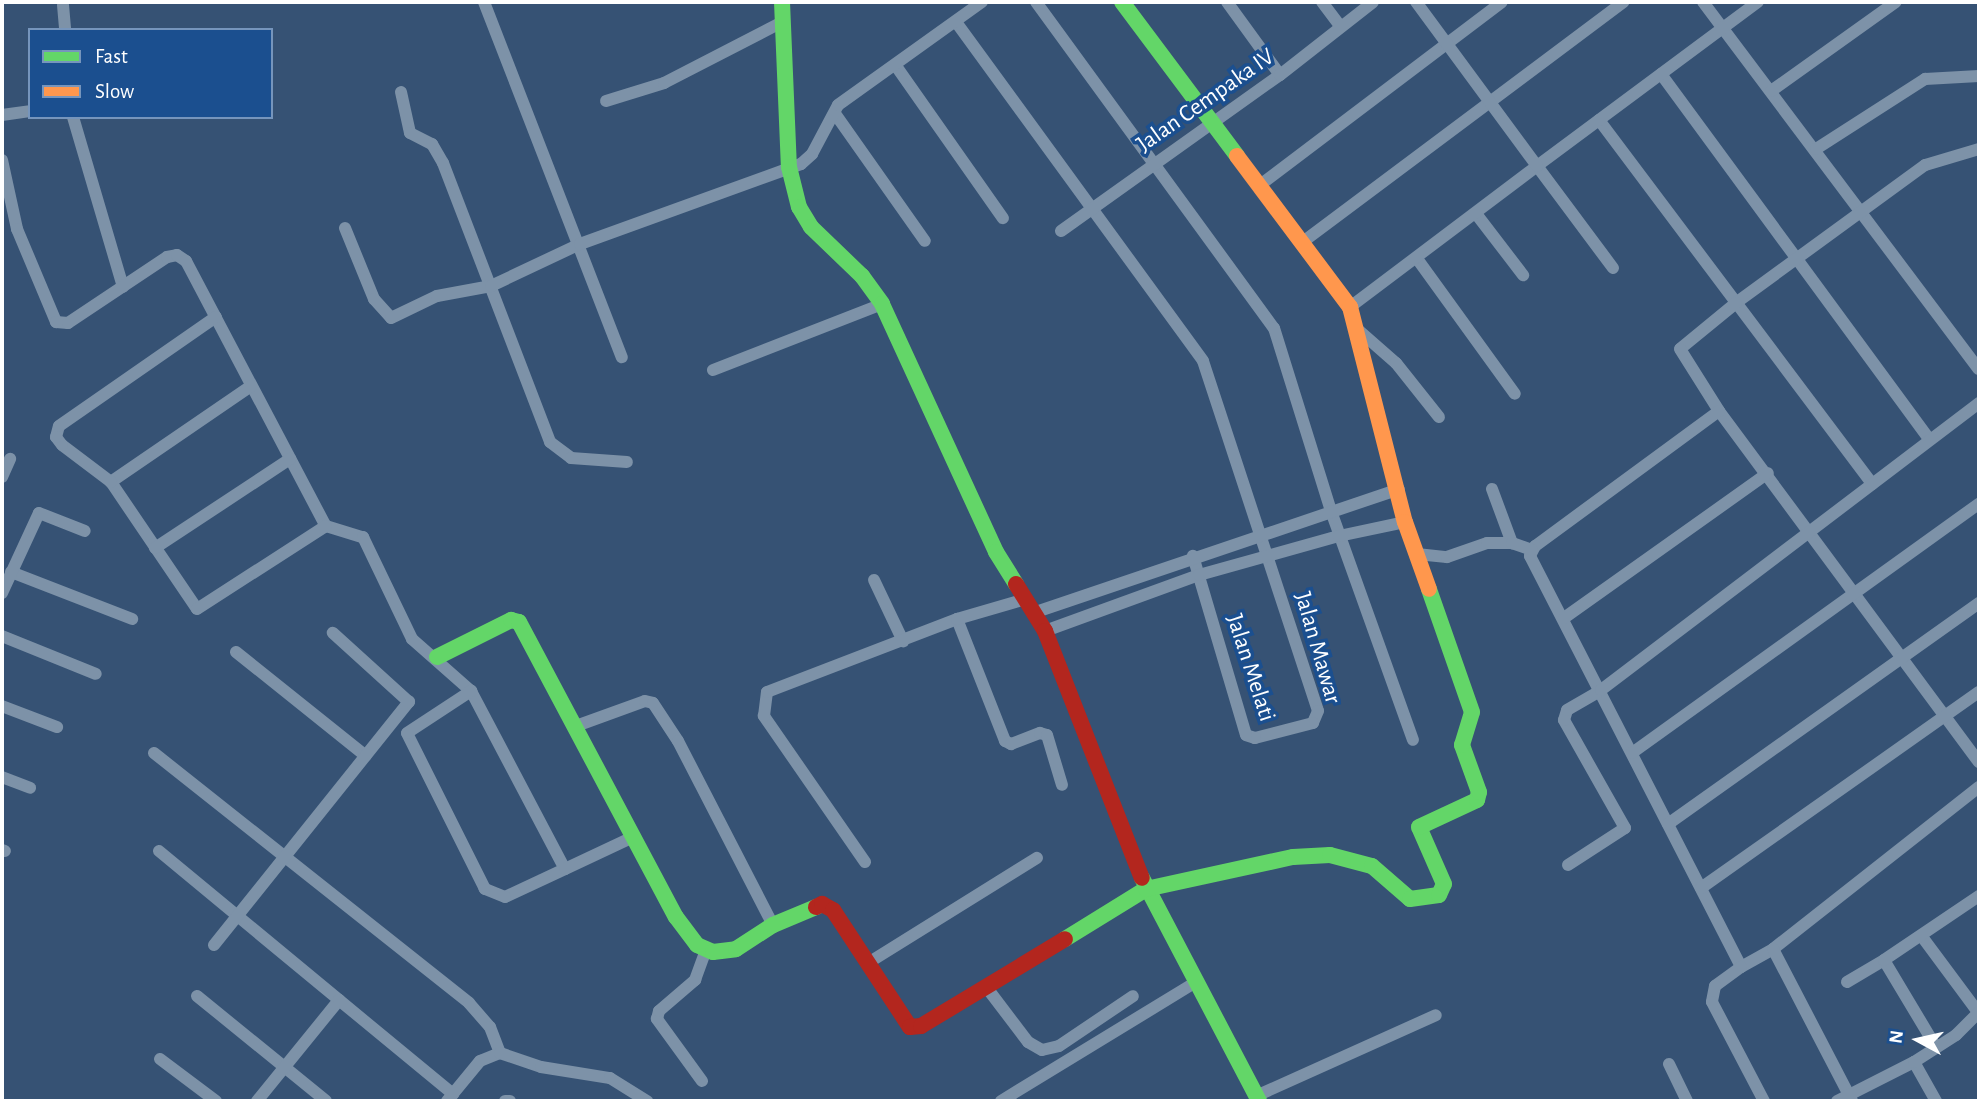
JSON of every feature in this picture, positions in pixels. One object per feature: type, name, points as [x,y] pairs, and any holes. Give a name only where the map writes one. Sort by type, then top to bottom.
[{"type":"street","points":[[484,2],[622,357]]},
{"type":"street","points":[[782,2],[789,167],[805,219],[862,276],[882,304],[991,542],[1045,631],[1146,889],[1258,1099],[1436,1015]]},
{"type":"street","points":[[345,228],[374,299],[391,318],[437,296],[491,286],[580,244],[789,167],[812,153],[847,98],[896,66],[982,2]]},
{"type":"street","points":[[1036,2],[1274,328],[1339,536],[1413,740]]},
{"type":"street","points":[[706,950],[736,948],[772,925],[822,904],[832,911],[910,1027],[921,1026],[988,988],[1146,889],[1293,856],[1330,855],[1373,866],[1410,899],[1439,895],[1444,884],[1419,827],[1477,800],[1479,792],[1462,747],[1472,712],[1405,522],[1399,489],[1350,307],[1304,241],[1209,122],[1122,2]]},
{"type":"street","points":[[1227,2],[1280,75]]},
{"type":"street","points":[[1322,2],[1340,26]]},
{"type":"street","name":"Jalan Cempaka IV","points":[[1061,231],[1209,122],[1280,75],[1373,2]]},
{"type":"street","points":[[1416,2],[1613,268]]},
{"type":"street","points":[[1260,185],[1502,2]]},
{"type":"street","points":[[1304,241],[1491,105],[1624,2]]},
{"type":"street","points":[[1703,2],[1863,210],[1979,369]]},
{"type":"street","points":[[1350,307],[1418,260],[1537,166],[1758,2]]},
{"type":"street","points":[[1772,90],[1896,2]]},
{"type":"street","points":[[63,5],[65,28]]},
{"type":"street","points":[[606,101],[664,83],[782,22]]},
{"type":"street","name":"Jalan Mawar","points":[[956,22],[1203,361],[1318,711],[1312,723],[1285,730]]},
{"type":"street","points":[[896,66],[1003,218]]},
{"type":"street","points":[[1661,74],[1929,439]]},
{"type":"street","points":[[1816,149],[1925,79],[1979,76]]},
{"type":"street","points":[[401,92],[409,131],[437,150],[550,442],[571,458],[627,462]]},
{"type":"street","points":[[2,115],[28,111]]},
{"type":"street","points":[[836,115],[925,241]]},
{"type":"street","points":[[74,119],[124,286]]},
{"type":"street","points":[[1599,120],[1872,484]]},
{"type":"street","points":[[1979,149],[1925,165],[1736,303],[1680,349],[1719,411],[1768,473],[1979,762]]},
{"type":"street","points":[[2,160],[17,229],[56,322],[68,323],[167,257],[181,256],[326,526],[363,537],[412,639],[437,657],[471,691],[565,869]]},
{"type":"street","points":[[1477,215],[1522,275]]},
{"type":"street","points":[[1418,260],[1515,394]]},
{"type":"street","points":[[713,370],[882,304]]},
{"type":"street","points":[[216,317],[59,426],[57,437],[62,445],[111,482],[193,606],[202,610],[326,526]]},
{"type":"street","points":[[1356,328],[1396,363],[1439,417]]},
{"type":"street","points":[[111,482],[251,386]]},
{"type":"street","points":[[1568,865],[1625,828],[1564,720],[1567,710],[1601,690],[1979,403]]},
{"type":"street","points":[[1532,550],[1719,411]]},
{"type":"street","points":[[2,477],[10,458]]},
{"type":"street","points":[[155,548],[290,459]]},
{"type":"street","points":[[1564,618],[1768,473]]},
{"type":"street","points":[[865,862],[764,716],[763,703],[767,692],[957,619],[1031,605],[1261,535],[1399,489]]},
{"type":"street","points":[[1492,489],[1512,543]]},
{"type":"street","points":[[1632,752],[1979,504]]},
{"type":"street","points":[[2,593],[39,513],[85,531]]},
{"type":"street","points":[[1045,631],[1199,576],[1339,536],[1405,522]]},
{"type":"street","points":[[1417,554],[1436,558],[1487,543],[1512,543],[1532,550]]},
{"type":"street","points":[[1532,550],[1532,566],[1564,618],[1741,967]]},
{"type":"street","points":[[1193,555],[1199,576]]},
{"type":"street","points":[[11,572],[132,620]]},
{"type":"street","name":"Jalan Melati","points":[[1199,576],[1246,735],[1255,738],[1285,730]]},
{"type":"street","points":[[874,580],[903,641]]},
{"type":"street","points":[[1668,824],[1979,603]]},
{"type":"street","points":[[957,619],[1005,741],[1011,744],[1040,733],[1048,736],[1062,785]]},
{"type":"street","points":[[437,657],[511,620],[519,622],[676,917],[706,950]]},
{"type":"street","points":[[214,945],[409,702],[333,633]]},
{"type":"street","points":[[2,636],[96,674]]},
{"type":"street","points":[[236,652],[366,756]]},
{"type":"street","points":[[471,691],[407,733],[485,889],[505,897],[635,836]]},
{"type":"street","points":[[1701,888],[1979,692]]},
{"type":"street","points":[[576,726],[645,701],[653,703],[678,741],[772,925]]},
{"type":"street","points":[[2,706],[57,727]]},
{"type":"street","points":[[154,753],[288,856],[469,1003],[490,1027],[500,1053]]},
{"type":"street","points":[[2,777],[30,788]]},
{"type":"street","points":[[1764,1101],[1712,1002],[1715,986],[1773,949],[1979,788]]},
{"type":"street","points":[[159,851],[339,999],[450,1098],[480,1061],[500,1053],[551,1070],[610,1078],[647,1101]]},
{"type":"street","points":[[868,963],[1037,858]]},
{"type":"street","points":[[1847,982],[1923,938],[1979,896]]},
{"type":"street","points":[[1837,1101],[1851,1098],[1914,1062],[1979,1012],[1923,938]]},
{"type":"street","points":[[1773,949],[1851,1098]]},
{"type":"street","points":[[702,1081],[657,1019],[659,1011],[695,980],[706,950]]},
{"type":"street","points":[[1884,960],[1936,1047]]},
{"type":"street","points":[[1001,1101],[1194,983]]},
{"type":"street","points":[[988,988],[1028,1042],[1042,1050],[1059,1046],[1133,996]]},
{"type":"street","points":[[197,996],[326,1101]]},
{"type":"street","points":[[257,1101],[339,999]]},
{"type":"street","points":[[160,1059],[216,1101]]},
{"type":"street","points":[[1914,1062],[1936,1101]]},
{"type":"street","points":[[1669,1064],[1686,1101]]},
{"type":"traffic: fast","points":[[782,2],[789,167],[799,207],[811,227],[862,276],[882,304],[996,552],[1016,584]]},
{"type":"traffic: fast","points":[[1122,2],[1237,156]]},
{"type":"traffic: fast","points":[[1065,939],[1146,889],[1293,857],[1330,855],[1372,866],[1410,899],[1439,895],[1444,884],[1419,827],[1477,800],[1479,792],[1462,745],[1472,712],[1429,589]]},
{"type":"traffic: fast","points":[[437,657],[511,620],[519,622],[676,917],[697,945],[713,952],[736,949],[773,925],[816,907]]},
{"type":"traffic: fast","points":[[1142,878],[1259,1101]]},
{"type":"traffic: slow","points":[[1237,156],[1350,307],[1405,522],[1429,589]]},
{"type":"traffic: jam","points":[[1016,584],[1045,631],[1142,878]]},
{"type":"traffic: jam","points":[[816,907],[822,904],[833,910],[910,1027],[921,1026],[1065,939]]}]
